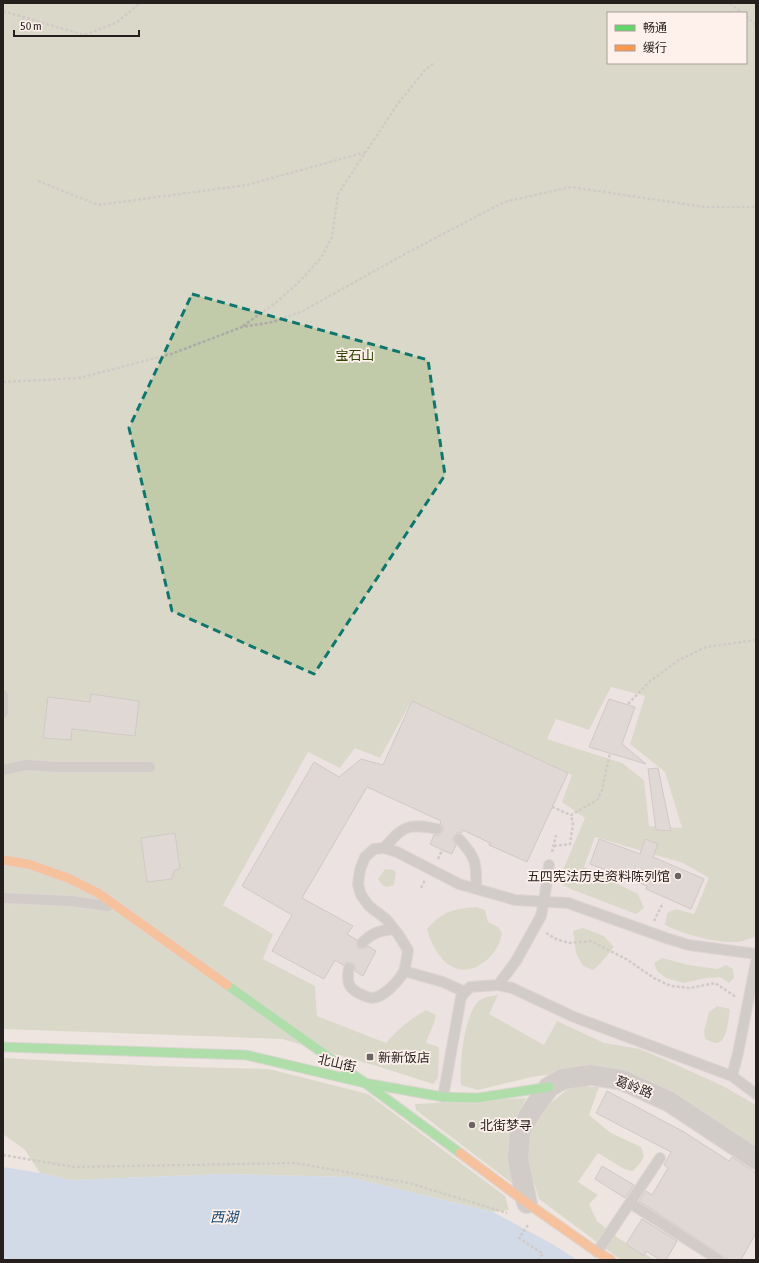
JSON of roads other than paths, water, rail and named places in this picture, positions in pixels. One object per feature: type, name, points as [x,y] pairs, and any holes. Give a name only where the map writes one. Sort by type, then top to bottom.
[{"type":"main road","points":[[3,860],[28,864],[68,878],[98,893],[364,1083],[443,1097],[477,1098],[549,1087]]},
{"type":"main road","name":"北山街","points":[[3,1047],[246,1055],[364,1083],[523,1213],[611,1260]]},
{"type":"street","name":"葛岭路","points":[[523,1213],[518,1159],[520,1131],[533,1109],[549,1087],[563,1079],[591,1075],[622,1080],[670,1102],[756,1159]]},
{"type":"lane","points":[[3,694],[3,712]]},
{"type":"lane","points":[[3,770],[26,765],[57,768],[150,767]]},
{"type":"lane","points":[[384,848],[400,831],[411,826],[423,826],[437,829]]},
{"type":"lane","points":[[459,839],[467,848],[474,860],[477,871],[476,889]]},
{"type":"lane","points":[[348,968],[350,986],[358,993],[372,998],[384,994],[393,986],[404,971],[408,950],[386,919],[369,906],[361,895],[358,884],[360,870],[365,857],[374,849],[384,848],[397,852],[459,884],[476,889],[515,900],[568,902],[689,945],[756,954]]},
{"type":"lane","points":[[498,985],[516,960],[541,916],[549,865]]},
{"type":"lane","points":[[3,898],[70,901],[118,907]]},
{"type":"lane","points":[[362,943],[369,936],[379,931],[394,929]]},
{"type":"lane","points":[[732,1076],[756,962]]},
{"type":"lane","points":[[404,971],[444,982],[465,992]]},
{"type":"lane","points":[[443,1097],[461,997],[470,987],[498,985],[512,988],[574,1017],[732,1076],[756,1094]]},
{"type":"lane","points":[[597,1252],[660,1158]]},
{"type":"lane","points":[[630,1203],[719,1260]]},
{"type":"water","name":"西湖","points":[[3,1167],[72,1180],[222,1174],[349,1177],[493,1212],[554,1245],[577,1260],[3,1260]]},
{"type":"place","name":"五四宪法历史资料陈列馆","points":[[678,876]]},
{"type":"place","name":"新新饭店","points":[[370,1057]]},
{"type":"place","name":"北街梦寻","points":[[472,1125]]},
{"type":"park label","name":"宝石山","points":[[355,355]]}]
